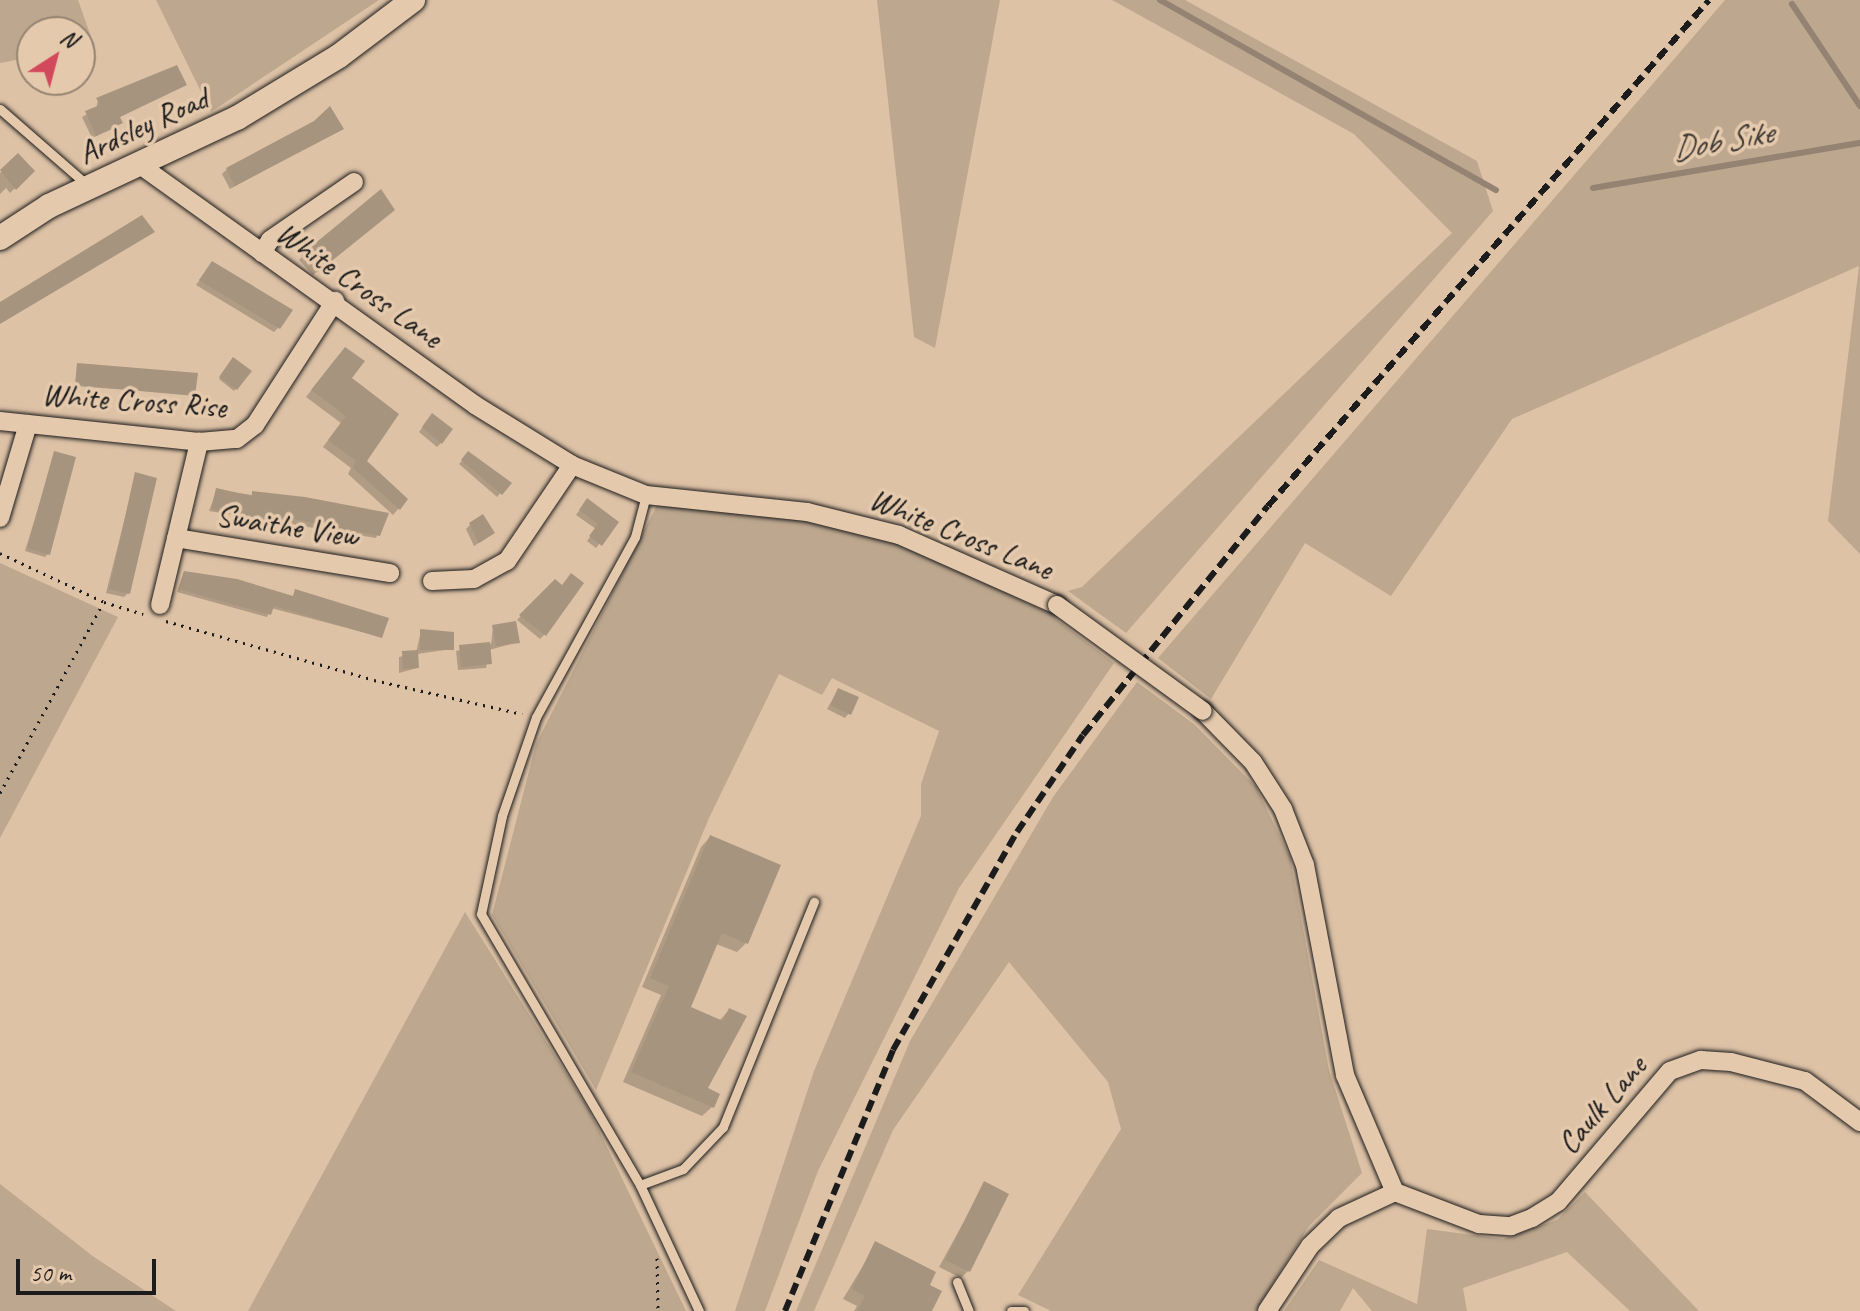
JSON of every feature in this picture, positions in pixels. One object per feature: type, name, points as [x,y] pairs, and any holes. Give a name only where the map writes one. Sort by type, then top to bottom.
[{"type":"main road","name":"Ardsley Road","points":[[0,238],[89,186],[237,118],[312,72],[413,0]]},
{"type":"street","name":"White Cross Lane","points":[[140,165],[335,301],[475,405],[572,465],[646,495],[845,520],[899,535],[1057,605],[1203,711],[1253,762],[1294,837],[1305,865],[1345,1075],[1395,1192]]},
{"type":"street","points":[[262,253],[270,240],[354,182]]},
{"type":"street","name":"White Cross Rise","points":[[0,421],[199,442],[237,439],[255,425],[335,301]]},
{"type":"street","points":[[0,518],[28,424]]},
{"type":"street","points":[[160,605],[199,442]]},
{"type":"street","points":[[432,581],[474,579],[507,561],[572,465]]},
{"type":"street","name":"Swaithe View","points":[[176,538],[390,573]]},
{"type":"street","name":"Caulk Lane","points":[[1395,1192],[1479,1224],[1511,1226],[1532,1218],[1558,1202],[1670,1071],[1701,1060],[1762,1068],[1805,1081],[1860,1122]]},
{"type":"street","points":[[1267,1311],[1310,1246],[1339,1218],[1395,1192]]},
{"type":"lane","points":[[0,109],[89,186]]},
{"type":"lane","points":[[646,495],[635,537],[536,717],[502,816],[481,914],[640,1185],[657,1230],[699,1311]]},
{"type":"lane","points":[[640,1185],[683,1169],[723,1127],[814,902]]},
{"type":"lane","points":[[957,1282],[969,1311]]},
{"type":"lane","points":[[1011,1311],[1024,1311]]},
{"type":"path","points":[[0,553],[104,602],[374,680],[536,717]]},
{"type":"path","points":[[0,793],[104,602]]},
{"type":"path","points":[[657,1230],[658,1311]]},
{"type":"shaded area","points":[[0,0],[78,0],[84,16],[16,16],[16,60],[0,63]]},
{"type":"shaded area","points":[[156,0],[379,0],[211,112]]},
{"type":"shaded area","points":[[877,0],[1000,0],[935,348],[914,337]]},
{"type":"shaded area","points":[[1112,0],[1185,0],[1477,161],[1493,211],[1126,633],[1068,591],[1082,587],[1452,233],[1354,134]]},
{"type":"shaded area","points":[[1725,0],[1860,0],[1860,554],[1828,521],[1859,266],[1512,419],[1391,596],[1305,543],[1211,699],[1158,658]]},
{"type":"shaded area","points":[[658,503],[805,517],[900,543],[1047,612],[1114,663],[959,888],[818,1171],[765,1311],[735,1311],[814,1071],[921,816],[921,784],[939,731],[832,678],[822,695],[779,674],[709,818],[596,1090],[492,915],[536,744]]},
{"type":"shaded area","points":[[0,563],[118,617],[0,838]]},
{"type":"shaded area","points":[[1137,682],[1195,725],[1256,787],[1290,857],[1329,1070],[1362,1173],[1309,1226],[1256,1311],[1051,1311],[1018,1295],[1121,1129],[1108,1082],[1009,962],[893,1130],[814,1311],[796,1311],[910,1041],[1053,797]]},
{"type":"shaded area","points":[[465,912],[589,1110],[686,1311],[248,1311]]},
{"type":"shaded area","points":[[0,1184],[94,1257],[176,1311],[0,1311]]},
{"type":"shaded area","points":[[1585,1192],[1699,1311],[1630,1311],[1567,1252],[1463,1288],[1467,1311],[1372,1311],[1353,1288],[1340,1311],[1284,1311],[1319,1260],[1417,1304],[1427,1229],[1503,1239],[1557,1220]]},
{"type":"building","points":[[177,65],[187,85],[120,117],[123,123],[96,136],[85,111],[100,105],[96,98]]},
{"type":"building","points":[[330,106],[344,129],[235,186],[226,168],[314,121]]},
{"type":"building","points":[[18,153],[35,171],[16,190],[0,170]]},
{"type":"building","points":[[381,189],[395,210],[318,272],[301,255]]},
{"type":"building","points":[[142,215],[155,232],[0,324],[0,302]]},
{"type":"building","points":[[212,261],[293,310],[280,329],[199,280]]},
{"type":"building","points":[[345,347],[365,361],[352,378],[399,414],[367,461],[408,499],[400,510],[353,468],[356,461],[328,440],[346,416],[311,390]]},
{"type":"building","points":[[233,357],[252,371],[237,390],[219,377]]},
{"type":"building","points":[[77,363],[198,373],[195,396],[75,385]]},
{"type":"building","points":[[432,413],[453,429],[442,444],[422,427]]},
{"type":"building","points":[[54,451],[76,457],[50,555],[27,548]]},
{"type":"building","points":[[468,451],[512,483],[502,495],[461,460]]},
{"type":"building","points":[[135,472],[157,478],[130,594],[109,589]]},
{"type":"building","points":[[216,488],[252,496],[252,491],[305,497],[389,513],[380,536],[293,519],[238,516],[211,509]]},
{"type":"building","points":[[587,498],[619,522],[602,546],[589,536],[598,524],[579,510]]},
{"type":"building","points":[[483,514],[495,533],[479,543],[469,523]]},
{"type":"building","points":[[184,571],[237,579],[293,596],[295,589],[389,618],[382,638],[274,606],[271,615],[178,589]]},
{"type":"building","points":[[571,573],[584,583],[546,636],[519,615],[555,579],[562,585]]},
{"type":"building","points":[[516,621],[520,643],[496,646],[492,625]]},
{"type":"building","points":[[420,629],[454,632],[454,650],[420,650]]},
{"type":"building","points":[[490,642],[492,664],[461,667],[459,645]]},
{"type":"building","points":[[418,650],[419,668],[403,669],[402,651]]},
{"type":"building","points":[[838,688],[859,697],[851,715],[830,705]]},
{"type":"building","points":[[710,835],[781,865],[748,944],[722,933],[691,1007],[723,1021],[729,1008],[747,1016],[708,1088],[720,1094],[714,1108],[631,1072],[669,986],[650,978]]},
{"type":"building","points":[[984,1181],[1009,1194],[970,1272],[945,1260]]},
{"type":"building","points":[[875,1241],[936,1272],[930,1285],[942,1291],[932,1311],[857,1311],[865,1296],[852,1289]]},
{"type":"waterway","points":[[1160,0],[1496,190]]},
{"type":"waterway","name":"Dob Sike","points":[[1792,4],[1860,106]]},
{"type":"waterway","name":"Dob Sike","points":[[1593,188],[1860,143]]},
{"type":"railway","points":[[785,1311],[893,1050],[1017,832],[1083,735],[1268,506],[1709,0]]}]
